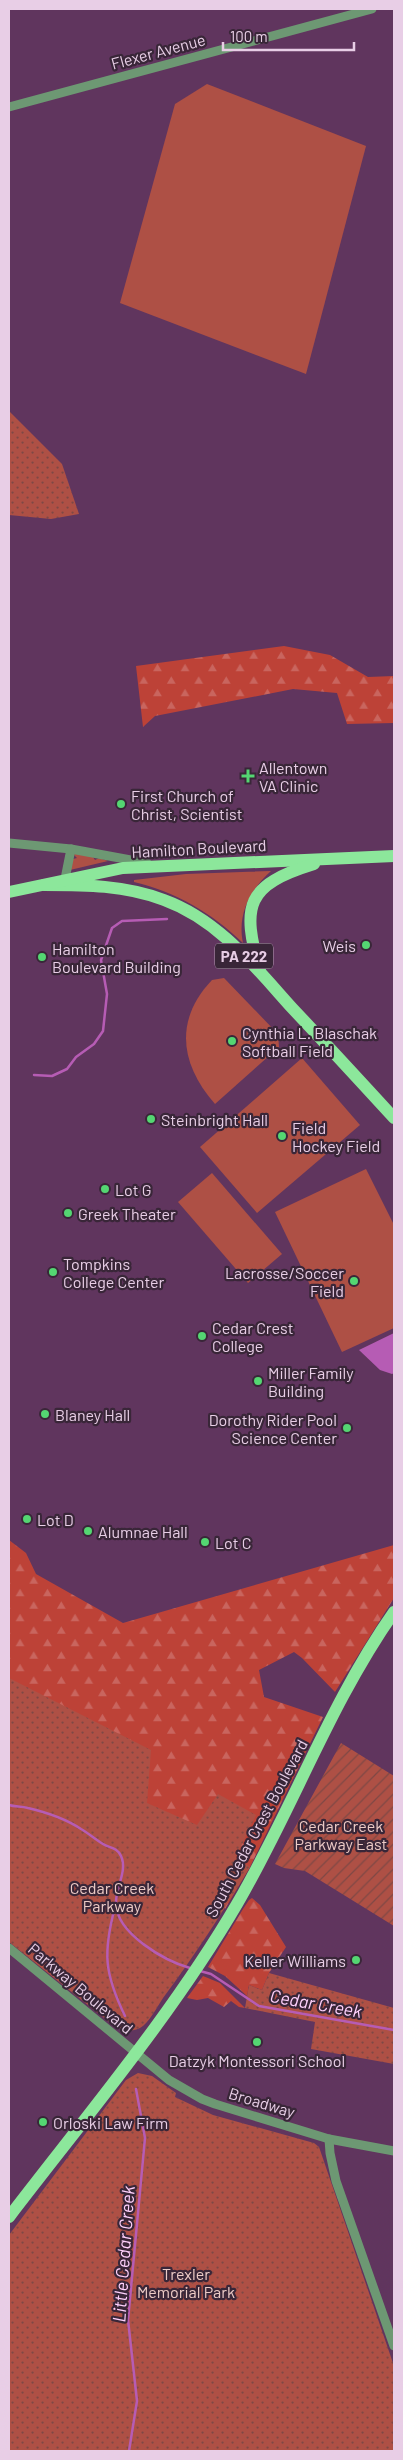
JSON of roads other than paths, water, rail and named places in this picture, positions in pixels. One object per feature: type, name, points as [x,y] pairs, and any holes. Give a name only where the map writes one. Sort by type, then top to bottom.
[{"type":"main road","name":"Hamilton Boulevard","points":[[9,892],[116,869],[159,865],[394,856]]},
{"type":"main road","points":[[261,974],[251,941],[249,922],[258,894],[269,883],[286,873],[328,859]]},
{"type":"main road","name":"PA 222","points":[[44,885],[88,885],[123,889],[165,900],[185,910],[222,934],[394,1118]]},
{"type":"main road","name":"South Cedar Crest Boulevard","points":[[9,2218],[135,2052],[206,1953],[260,1862],[350,1681],[394,1612]]},
{"type":"street","name":"Flexer Avenue","points":[[9,107],[372,9]]},
{"type":"street","points":[[9,843],[71,849],[159,865]]},
{"type":"street","points":[[65,879],[71,849]]},
{"type":"street","name":"Parkway Boulevard","points":[[9,1948],[135,2052]]},
{"type":"street","name":"Broadway","points":[[135,2052],[169,2080],[202,2099],[329,2139],[394,2151]]},
{"type":"street","points":[[329,2139],[336,2181],[394,2346]]},
{"type":"waterway","points":[[34,1075],[52,1076],[67,1069],[76,1057],[94,1044],[103,1031],[107,994],[101,960],[112,928],[122,921],[167,919]]},
{"type":"waterway","name":"Cedar Creek","points":[[9,1805],[25,1807],[62,1819],[117,1851],[121,1856],[123,1868],[116,1904],[118,1915],[124,1926],[133,1936],[156,1953],[190,1968]]},
{"type":"waterway","name":"Little Cedar Creek","points":[[115,1907],[107,1950],[109,1974],[125,2016]]},
{"type":"waterway","name":"Cedar Creek","points":[[200,1971],[211,1974],[259,2006],[394,2030]]},
{"type":"waterway","name":"Little Cedar Creek","points":[[129,2451],[137,2401],[128,2320],[145,2138],[136,2089]]},
{"type":"place","name":"Allentown VA Clinic","points":[[248,776]]},
{"type":"place","name":"First Church of Christ, Scientist","points":[[121,804]]},
{"type":"place","name":"Weis","points":[[366,945]]},
{"type":"place","name":"Hamilton Boulevard Building","points":[[42,957]]},
{"type":"place","name":"Cynthia L. Blaschak Softball Field","points":[[232,1041]]},
{"type":"place","name":"Steinbright Hall","points":[[151,1119]]},
{"type":"place","name":"Field Hockey Field","points":[[282,1136]]},
{"type":"place","name":"Lot G","points":[[105,1189]]},
{"type":"place","name":"Greek Theater","points":[[68,1213]]},
{"type":"place","name":"Tompkins College Center","points":[[53,1272]]},
{"type":"place","name":"Lacrosse/Soccer Field","points":[[354,1281]]},
{"type":"place","name":"Cedar Crest College","points":[[202,1336]]},
{"type":"place","name":"Miller Family Building","points":[[258,1381]]},
{"type":"place","name":"Blaney Hall","points":[[45,1414]]},
{"type":"place","name":"Dorothy Rider Pool Science Center","points":[[347,1428]]},
{"type":"place","name":"Lot D","points":[[27,1519]]},
{"type":"place","name":"Alumnae Hall","points":[[88,1531]]},
{"type":"place","name":"Lot C","points":[[205,1542]]},
{"type":"place","name":"Keller Williams","points":[[356,1960]]},
{"type":"place","name":"Datzyk Montessori School","points":[[257,2042]]},
{"type":"place","name":"Orloski Law Firm","points":[[43,2122]]},
{"type":"park label","name":"Cedar Creek Parkway East","points":[[341,1834]]},
{"type":"park label","name":"Cedar Creek Parkway","points":[[112,1896]]},
{"type":"park label","name":"Trexler Memorial Park","points":[[186,2282]]}]
